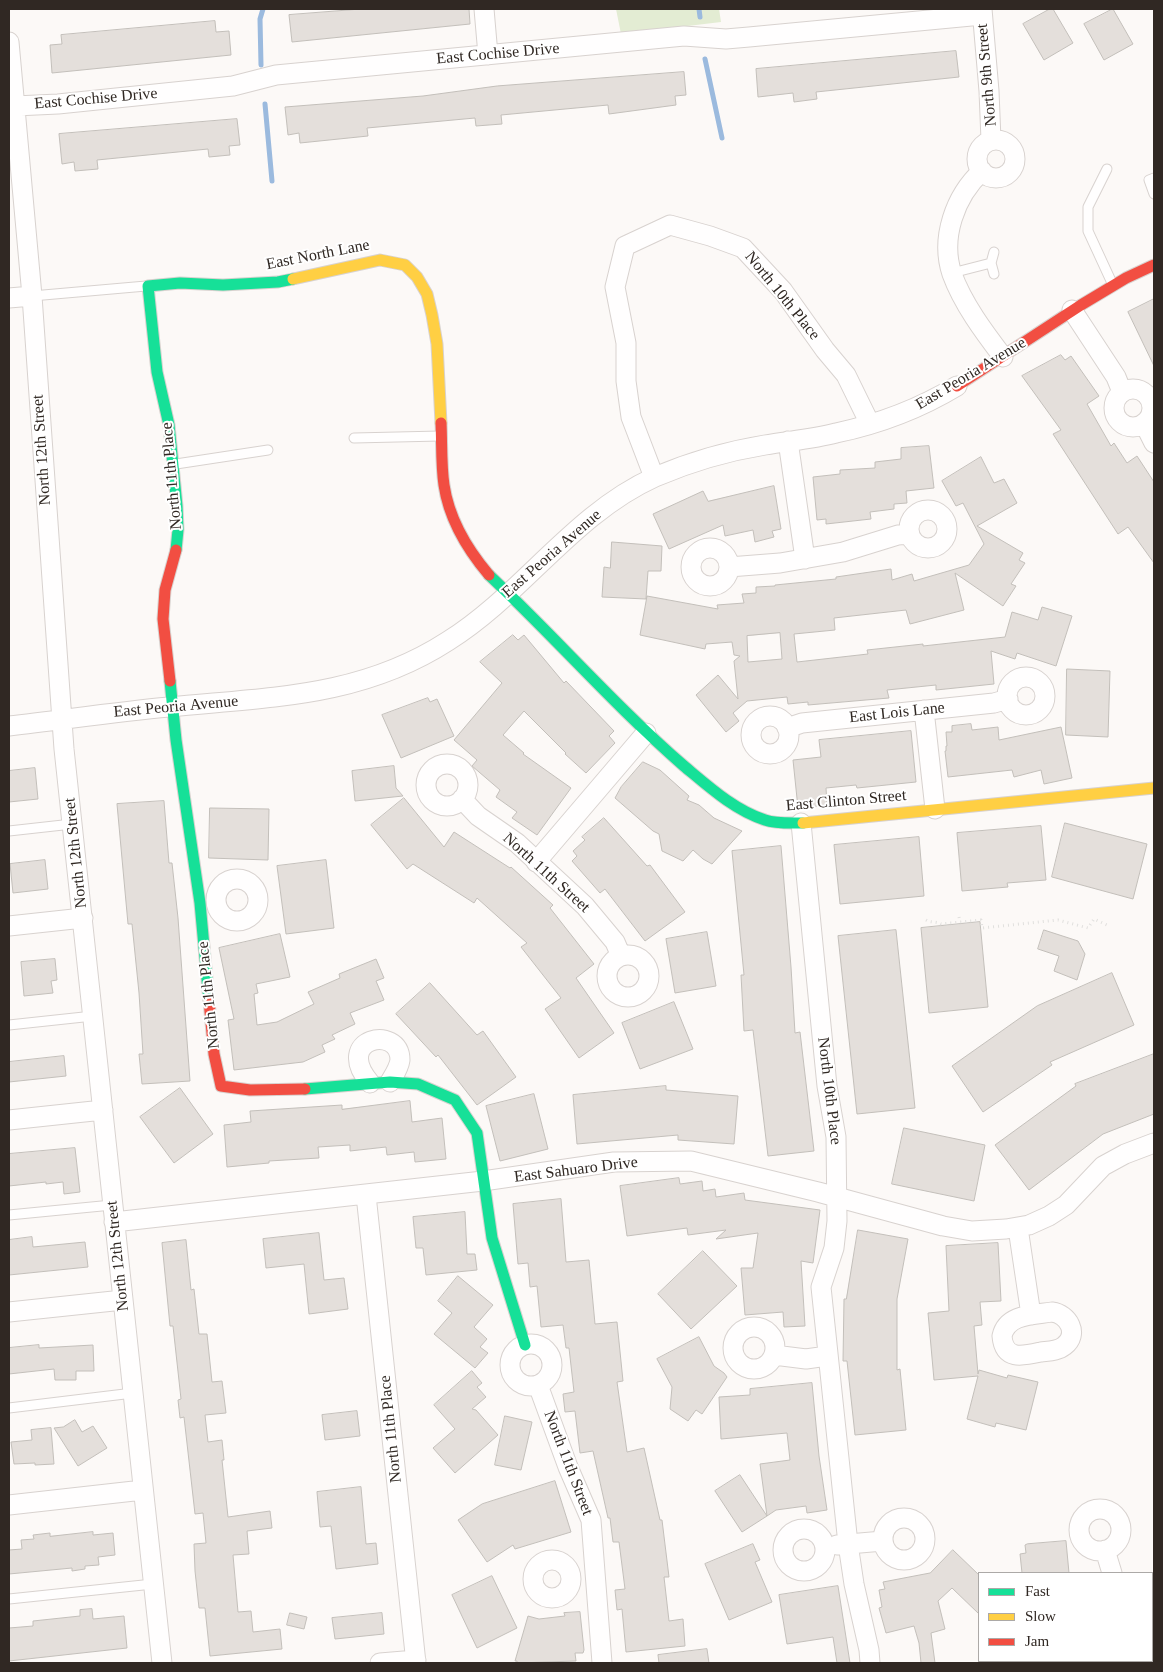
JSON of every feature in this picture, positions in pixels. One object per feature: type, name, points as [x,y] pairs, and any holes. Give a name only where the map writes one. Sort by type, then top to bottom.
[{"type":"street","points":[[484,9],[488,55]]},
{"type":"street","name":"East Cochise Drive","points":[[15,106],[58,104],[233,86],[276,75],[704,36],[726,39],[749,38],[982,12]]},
{"type":"street","name":"North 9th Street","points":[[982,12],[992,140]]},
{"type":"street","name":"North 12th Street","points":[[9,42],[32,296],[62,719],[162,1663]]},
{"type":"street","name":"North 9th Street","points":[[997,140],[1008,144],[1014,153],[1014,164],[1008,174],[997,178],[982,172],[977,160],[978,153],[985,143],[997,140]]},
{"type":"street","points":[[982,172],[970,182],[958,203],[951,221],[949,256],[952,273],[969,307],[1003,357]]},
{"type":"street","name":"North 10th Place","points":[[654,478],[631,417],[626,381],[626,343],[615,286],[625,246],[670,225],[710,236],[743,248],[783,292],[846,375],[870,424]]},
{"type":"street","name":"East North Lane","points":[[148,286],[180,283],[222,286],[278,282],[380,260],[405,265],[417,277],[426,294],[432,315],[437,344],[440,436],[444,486],[456,526],[483,568],[508,593]]},
{"type":"street","name":"East Peoria Avenue","points":[[9,726],[92,714],[214,704],[303,694],[351,685],[373,678],[400,667],[447,642],[474,624],[590,518],[634,488],[654,478],[724,454],[836,433],[905,413],[963,382],[1072,310],[1154,265]]},
{"type":"street","name":"North 11th Place","points":[[148,286],[157,372],[169,425],[178,530],[176,551],[165,590],[163,619],[172,706],[208,902],[214,1054],[221,1086],[250,1090],[304,1089],[370,1083]]},
{"type":"street","points":[[9,298],[32,296]]},
{"type":"street","points":[[1072,310],[1116,377],[1122,392]]},
{"type":"street","points":[[1133,389],[1139,390],[1148,397],[1152,408],[1148,419],[1144,423],[1131,426],[1119,421],[1114,409],[1114,402],[1122,392],[1133,389]]},
{"type":"street","points":[[1144,423],[1154,443]]},
{"type":"street","points":[[788,441],[805,559]]},
{"type":"street","points":[[729,567],[805,559],[843,552],[898,535],[909,534]]},
{"type":"street","name":"East Clinton Street","points":[[508,593],[646,733],[716,793],[732,804],[767,821],[801,823],[1154,788]]},
{"type":"street","name":"East Lois Lane","points":[[787,728],[802,722],[994,703],[1008,699]]},
{"type":"street","points":[[924,710],[935,809]]},
{"type":"street","points":[[536,862],[646,733]]},
{"type":"street","name":"North 11th Street","points":[[462,799],[478,816],[516,844],[585,906],[615,942],[621,956]]},
{"type":"street","name":"North 10th Place","points":[[801,823],[827,1086],[836,1137],[836,1221],[834,1248],[821,1287],[848,1544],[870,1663]]},
{"type":"street","points":[[9,926],[83,918]]},
{"type":"street","points":[[390,1082],[398,1067],[399,1054],[388,1041],[376,1039],[368,1042],[362,1048],[358,1061],[360,1069],[370,1083],[418,1084],[455,1100],[476,1134],[492,1238],[525,1346]]},
{"type":"street","points":[[9,1120],[103,1110]]},
{"type":"street","name":"East Sahuaro Drive","points":[[113,1213],[366,1195],[483,1181],[614,1162],[691,1161],[916,1220],[972,1231],[1018,1228],[1049,1216],[1066,1205],[1103,1166],[1125,1154],[1154,1143]]},
{"type":"street","name":"North 11th Place","points":[[366,1195],[416,1661]]},
{"type":"street","points":[[1018,1228],[1031,1315]]},
{"type":"street","points":[[9,1312],[123,1300]]},
{"type":"street","points":[[531,1344],[543,1348],[551,1359],[551,1372],[544,1382],[538,1385],[525,1385],[519,1382],[511,1372],[511,1359],[514,1353],[531,1344]]},
{"type":"street","points":[[774,1355],[806,1359],[827,1356]]},
{"type":"street","name":"North 11th Street","points":[[538,1385],[568,1467],[591,1520],[602,1663]]},
{"type":"street","points":[[9,1505],[143,1490]]},
{"type":"street","points":[[825,1547],[883,1541]]},
{"type":"street","points":[[1105,1550],[1112,1572]]},
{"type":"street","points":[[570,1576],[596,1572]]},
{"type":"street","points":[[380,1663],[416,1661]]},
{"type":"lane","points":[[1107,169],[1088,207],[1088,231],[1113,286]]},
{"type":"lane","points":[[1154,178],[1149,180],[1154,194]]},
{"type":"lane","points":[[994,252],[991,263],[994,274]]},
{"type":"lane","points":[[952,273],[991,263]]},
{"type":"lane","name":"East North Lane","points":[[32,296],[148,286]]},
{"type":"lane","points":[[354,438],[440,436]]},
{"type":"lane","points":[[173,464],[268,450]]},
{"type":"lane","points":[[9,831],[72,824]]},
{"type":"lane","points":[[9,1025],[93,1016]]},
{"type":"lane","points":[[9,1215],[113,1213]]},
{"type":"lane","points":[[9,1408],[133,1393]]},
{"type":"lane","points":[[9,1599],[154,1584]]},
{"type":"path","points":[[959,916],[960,922]]},
{"type":"path","points":[[926,920],[941,924],[981,920],[982,928],[1058,920],[1088,928],[1094,919],[1107,925]]},
{"type":"green space","points":[[616,9],[719,9],[721,22],[621,34]]},
{"type":"building","points":[[361,9],[469,9],[470,24],[292,42],[289,15]]},
{"type":"building","points":[[1053,9],[1073,43],[1044,60],[1023,24]]},
{"type":"building","points":[[1113,9],[1133,44],[1104,60],[1084,24]]},
{"type":"building","points":[[215,21],[216,32],[229,31],[231,55],[52,73],[50,45],[62,44],[61,35]]},
{"type":"building","points":[[956,51],[959,77],[816,92],[817,99],[794,102],[793,93],[758,97],[756,69]]},
{"type":"building","points":[[684,72],[686,95],[675,96],[676,105],[609,114],[608,105],[501,115],[502,124],[476,126],[475,118],[367,128],[368,136],[300,143],[299,133],[288,135],[285,107],[423,96],[497,86]]},
{"type":"building","points":[[237,119],[240,145],[229,146],[230,155],[209,157],[208,149],[97,160],[98,169],[75,171],[74,162],[62,164],[59,134]]},
{"type":"building","points":[[1154,299],[1154,366],[1128,312]]},
{"type":"building","points":[[1061,355],[1065,360],[1071,356],[1099,396],[1087,404],[1111,446],[1114,443],[1127,463],[1137,456],[1154,482],[1154,563],[1128,527],[1118,534],[1053,434],[1061,430],[1022,376]]},
{"type":"building","points":[[929,446],[934,488],[906,491],[907,503],[894,504],[894,509],[870,512],[871,519],[826,524],[826,519],[817,520],[813,477],[840,474],[840,470],[875,468],[875,462],[901,459],[901,448]]},
{"type":"building","points":[[981,457],[994,483],[1004,479],[1017,503],[977,526],[1023,553],[1019,560],[1025,563],[1011,584],[1016,586],[1003,606],[955,573],[964,610],[910,624],[906,610],[834,618],[835,630],[794,634],[797,662],[868,654],[867,650],[1005,637],[1012,612],[1038,620],[1042,607],[1072,616],[1056,666],[1017,653],[1015,659],[991,651],[994,684],[936,690],[936,685],[887,690],[889,698],[808,705],[808,702],[788,704],[787,697],[747,701],[733,713],[739,721],[726,732],[696,695],[718,675],[738,699],[734,661],[740,656],[734,655],[732,642],[706,644],[705,649],[640,635],[647,596],[718,609],[717,605],[744,603],[742,594],[756,593],[756,587],[836,579],[836,577],[891,569],[892,580],[912,574],[914,581],[969,565],[984,544],[963,503],[956,506],[942,481]],"holes":[[[780,633],[782,659],[748,662],[747,636]]]},
{"type":"building","points":[[774,486],[781,529],[772,531],[774,537],[755,542],[753,530],[725,536],[723,525],[669,549],[653,514],[703,491],[708,501]]},
{"type":"building","points":[[612,542],[662,546],[661,571],[648,571],[646,599],[602,597],[604,567],[610,568]]},
{"type":"building","points":[[513,635],[518,640],[524,635],[564,683],[566,681],[614,731],[609,736],[615,743],[586,773],[524,711],[503,735],[523,754],[571,788],[537,835],[512,818],[517,812],[496,797],[500,790],[472,766],[477,760],[454,740],[502,683],[480,662]]},
{"type":"building","points":[[1067,669],[1110,671],[1108,737],[1066,735]]},
{"type":"building","points":[[428,698],[430,702],[437,699],[454,736],[401,758],[382,715]]},
{"type":"building","points":[[971,724],[972,730],[998,727],[999,740],[1061,727],[1072,778],[1044,784],[1041,770],[1014,777],[1012,770],[948,777],[945,751],[947,746],[946,732],[952,732],[952,726]]},
{"type":"building","points":[[911,731],[916,782],[857,788],[856,785],[826,788],[827,805],[798,808],[793,760],[821,757],[819,740]]},
{"type":"building","points":[[643,762],[660,770],[689,796],[687,800],[699,805],[714,818],[742,831],[712,864],[693,850],[683,861],[662,851],[659,834],[615,798],[621,787]]},
{"type":"building","points":[[394,766],[396,788],[403,796],[355,801],[352,771]]},
{"type":"building","points":[[35,768],[38,799],[9,802],[9,771]]},
{"type":"building","points":[[404,798],[444,847],[454,832],[511,867],[553,905],[550,908],[594,964],[576,978],[614,1033],[579,1058],[545,1009],[561,998],[521,947],[527,943],[477,898],[474,903],[413,864],[407,869],[371,825]]},
{"type":"building","points":[[164,801],[169,863],[172,863],[178,918],[190,1081],[142,1084],[139,1054],[143,1054],[139,993],[132,924],[128,924],[117,804]]},
{"type":"building","points":[[210,808],[269,809],[268,860],[209,858]]},
{"type":"building","points":[[604,818],[647,866],[650,865],[685,912],[645,941],[605,889],[600,893],[572,861],[577,856],[573,851],[585,840],[582,837]]},
{"type":"building","points":[[1065,823],[1147,844],[1133,899],[1052,877]]},
{"type":"building","points":[[1041,826],[1046,880],[1007,883],[1008,887],[962,891],[957,833]]},
{"type":"building","points":[[919,837],[924,896],[840,904],[834,845]]},
{"type":"building","points":[[781,846],[795,1033],[800,1032],[814,1151],[768,1156],[753,1030],[744,1031],[741,975],[744,975],[732,851]]},
{"type":"building","points":[[45,860],[48,889],[13,893],[10,864]]},
{"type":"building","points":[[326,860],[334,928],[286,934],[277,866]]},
{"type":"building","points":[[980,922],[988,1007],[929,1013],[921,928]]},
{"type":"building","points":[[896,930],[915,1108],[857,1114],[838,936]]},
{"type":"building","points":[[1044,930],[1078,941],[1085,954],[1077,980],[1054,971],[1059,956],[1038,949]]},
{"type":"building","points":[[707,932],[716,986],[675,993],[666,939]]},
{"type":"building","points":[[280,934],[290,977],[256,984],[258,993],[254,994],[257,1025],[277,1022],[314,1004],[308,992],[340,978],[339,974],[376,959],[384,978],[376,981],[384,1000],[350,1013],[355,1024],[332,1035],[335,1039],[322,1045],[325,1052],[303,1062],[234,1070],[228,1020],[234,1019],[219,948]]},
{"type":"building","points":[[55,959],[57,980],[51,981],[53,993],[24,996],[21,962]]},
{"type":"building","points":[[1112,973],[1134,1025],[1050,1062],[1052,1065],[983,1112],[952,1066],[1037,1006]]},
{"type":"building","points":[[430,983],[477,1035],[483,1031],[516,1077],[477,1105],[438,1055],[436,1057],[396,1014]]},
{"type":"building","points":[[674,1002],[693,1049],[640,1069],[622,1023]]},
{"type":"building","points":[[1154,1054],[1154,1114],[1103,1134],[1029,1190],[995,1145],[1076,1086],[1075,1084]]},
{"type":"building","points":[[64,1056],[66,1076],[9,1082],[9,1062]]},
{"type":"building","points":[[666,1086],[666,1090],[738,1096],[734,1144],[678,1140],[678,1135],[577,1144],[573,1095]]},
{"type":"building","points":[[180,1088],[213,1134],[174,1163],[140,1117]]},
{"type":"building","points":[[534,1094],[548,1149],[500,1161],[486,1106]]},
{"type":"building","points":[[410,1101],[412,1122],[442,1118],[446,1159],[415,1162],[414,1152],[387,1155],[386,1147],[350,1151],[350,1145],[318,1147],[319,1158],[269,1161],[269,1163],[227,1167],[224,1125],[251,1122],[250,1111],[342,1105],[342,1109]]},
{"type":"building","points":[[904,1128],[985,1145],[974,1201],[892,1184]]},
{"type":"building","points":[[75,1148],[80,1192],[64,1194],[63,1182],[9,1186],[9,1154]]},
{"type":"building","points":[[679,1178],[680,1184],[702,1181],[703,1191],[715,1189],[716,1197],[744,1193],[745,1200],[820,1210],[813,1263],[801,1261],[805,1326],[784,1327],[783,1312],[745,1315],[741,1268],[753,1268],[758,1233],[716,1239],[726,1230],[688,1235],[687,1228],[627,1236],[620,1186]]},
{"type":"building","points":[[561,1199],[566,1262],[589,1260],[595,1324],[617,1322],[623,1381],[617,1382],[627,1452],[644,1448],[660,1520],[662,1520],[669,1577],[664,1577],[669,1621],[683,1619],[685,1646],[626,1652],[622,1609],[617,1610],[615,1590],[625,1589],[619,1542],[613,1542],[610,1518],[608,1518],[593,1451],[580,1453],[575,1411],[565,1412],[563,1394],[574,1392],[569,1348],[566,1348],[563,1325],[541,1327],[537,1286],[530,1287],[528,1263],[518,1264],[513,1204]]},
{"type":"building","points":[[465,1212],[467,1254],[475,1254],[477,1270],[426,1275],[423,1248],[416,1248],[413,1217]]},
{"type":"building","points":[[858,1230],[908,1239],[897,1299],[897,1370],[900,1369],[906,1430],[855,1435],[847,1361],[843,1361],[844,1299],[846,1299]]},
{"type":"building","points":[[319,1233],[324,1280],[344,1278],[348,1309],[309,1314],[304,1264],[266,1268],[263,1239]]},
{"type":"building","points":[[32,1237],[33,1247],[85,1242],[88,1267],[9,1275],[9,1240]]},
{"type":"building","points":[[186,1240],[191,1290],[194,1289],[199,1334],[207,1334],[212,1382],[222,1381],[226,1413],[205,1415],[208,1442],[222,1440],[224,1460],[222,1460],[228,1517],[270,1511],[272,1528],[247,1531],[249,1554],[233,1555],[238,1612],[251,1611],[253,1632],[280,1629],[282,1649],[210,1656],[205,1608],[199,1608],[195,1571],[194,1544],[206,1543],[203,1513],[195,1514],[184,1417],[180,1418],[178,1400],[181,1399],[173,1326],[170,1326],[162,1243]]},
{"type":"building","points":[[998,1243],[1001,1301],[980,1302],[982,1325],[974,1326],[978,1374],[979,1370],[1007,1378],[1008,1375],[1038,1382],[1026,1430],[996,1423],[995,1427],[967,1419],[978,1376],[934,1380],[928,1313],[949,1311],[946,1246]]},
{"type":"building","points":[[703,1251],[737,1286],[691,1329],[658,1294]]},
{"type":"building","points":[[458,1276],[493,1305],[474,1327],[487,1339],[480,1347],[488,1353],[475,1368],[434,1334],[452,1313],[438,1301]]},
{"type":"building","points":[[699,1337],[714,1366],[727,1377],[702,1414],[696,1410],[688,1421],[670,1409],[672,1387],[657,1359]]},
{"type":"building","points":[[39,1345],[39,1348],[93,1345],[94,1371],[76,1371],[76,1380],[55,1380],[54,1369],[9,1374],[9,1348]]},
{"type":"building","points":[[472,1371],[482,1383],[477,1387],[486,1397],[472,1409],[476,1410],[498,1435],[455,1473],[433,1448],[455,1429],[434,1405]]},
{"type":"building","points":[[812,1383],[819,1456],[827,1510],[807,1513],[806,1506],[776,1510],[767,1516],[760,1464],[790,1460],[787,1433],[721,1439],[719,1397],[750,1395],[750,1389]]},
{"type":"building","points":[[357,1411],[360,1436],[325,1440],[322,1415]]},
{"type":"building","points":[[505,1416],[532,1422],[521,1470],[495,1465]]},
{"type":"building","points":[[75,1420],[82,1432],[93,1426],[107,1448],[78,1466],[54,1428],[63,1427]]},
{"type":"building","points":[[51,1428],[54,1464],[14,1464],[11,1442],[32,1440],[31,1430]]},
{"type":"building","points":[[740,1475],[767,1516],[742,1532],[715,1491]]},
{"type":"building","points":[[555,1481],[571,1532],[515,1549],[513,1545],[487,1562],[458,1520],[482,1504]]},
{"type":"building","points":[[361,1487],[366,1544],[376,1543],[378,1564],[336,1569],[331,1526],[320,1527],[317,1492]]},
{"type":"building","points":[[93,1532],[93,1535],[113,1533],[115,1555],[98,1557],[99,1565],[85,1566],[85,1569],[72,1571],[72,1568],[9,1574],[9,1550],[22,1549],[21,1540],[34,1539],[33,1535],[50,1533],[50,1536]]},
{"type":"building","points":[[1066,1541],[1069,1572],[1022,1572],[1020,1554],[1026,1553],[1025,1545]]},
{"type":"building","points":[[753,1544],[760,1560],[755,1562],[772,1602],[729,1620],[705,1564]]},
{"type":"building","points":[[953,1550],[978,1574],[978,1613],[952,1588],[938,1601],[945,1629],[931,1633],[935,1663],[921,1663],[919,1643],[914,1626],[886,1633],[879,1608],[882,1607],[879,1590],[885,1589],[883,1582],[930,1573]]},
{"type":"building","points":[[492,1576],[517,1628],[477,1648],[452,1595]]},
{"type":"building","points":[[838,1586],[850,1663],[837,1663],[833,1637],[787,1644],[779,1595]]},
{"type":"building","points":[[92,1609],[93,1619],[124,1616],[127,1648],[9,1661],[9,1628],[33,1626],[33,1621],[80,1616],[80,1610]]},
{"type":"building","points":[[580,1612],[584,1650],[583,1653],[575,1653],[576,1661],[517,1663],[515,1661],[528,1616],[539,1619],[565,1616],[564,1613]]},
{"type":"building","points":[[290,1613],[307,1617],[304,1629],[287,1625]]},
{"type":"building","points":[[382,1613],[384,1634],[335,1639],[332,1618]]},
{"type":"building","points":[[707,1649],[709,1663],[659,1663],[658,1655]]},
{"type":"waterway","points":[[261,65],[260,19],[263,9]]},
{"type":"waterway","points":[[699,9],[700,17]]},
{"type":"waterway","points":[[705,59],[722,138]]},
{"type":"waterway","points":[[265,104],[272,181]]},
{"type":"traffic: fast","points":[[176,550],[178,530],[177,506],[169,425],[157,372],[148,286],[180,283],[223,285],[278,282],[293,279]]},
{"type":"traffic: fast","points":[[489,575],[634,720],[712,789],[732,804],[754,816],[779,823],[803,823]]},
{"type":"traffic: fast","points":[[170,681],[176,740],[200,903],[209,1001]]},
{"type":"traffic: fast","points":[[305,1089],[390,1082],[418,1084],[455,1100],[477,1133],[492,1238],[525,1345]]},
{"type":"traffic: slow","points":[[293,279],[380,260],[405,265],[417,277],[427,294],[432,315],[437,344],[441,423]]},
{"type":"traffic: slow","points":[[803,823],[1154,788]]},
{"type":"traffic: jam","points":[[957,386],[1081,305],[1126,278],[1154,265]]},
{"type":"traffic: jam","points":[[441,423],[442,462],[446,498],[466,544],[489,575]]},
{"type":"traffic: jam","points":[[170,681],[163,619],[165,590],[176,550]]},
{"type":"traffic: jam","points":[[209,1001],[214,1054],[221,1086],[250,1090],[305,1089]]}]
